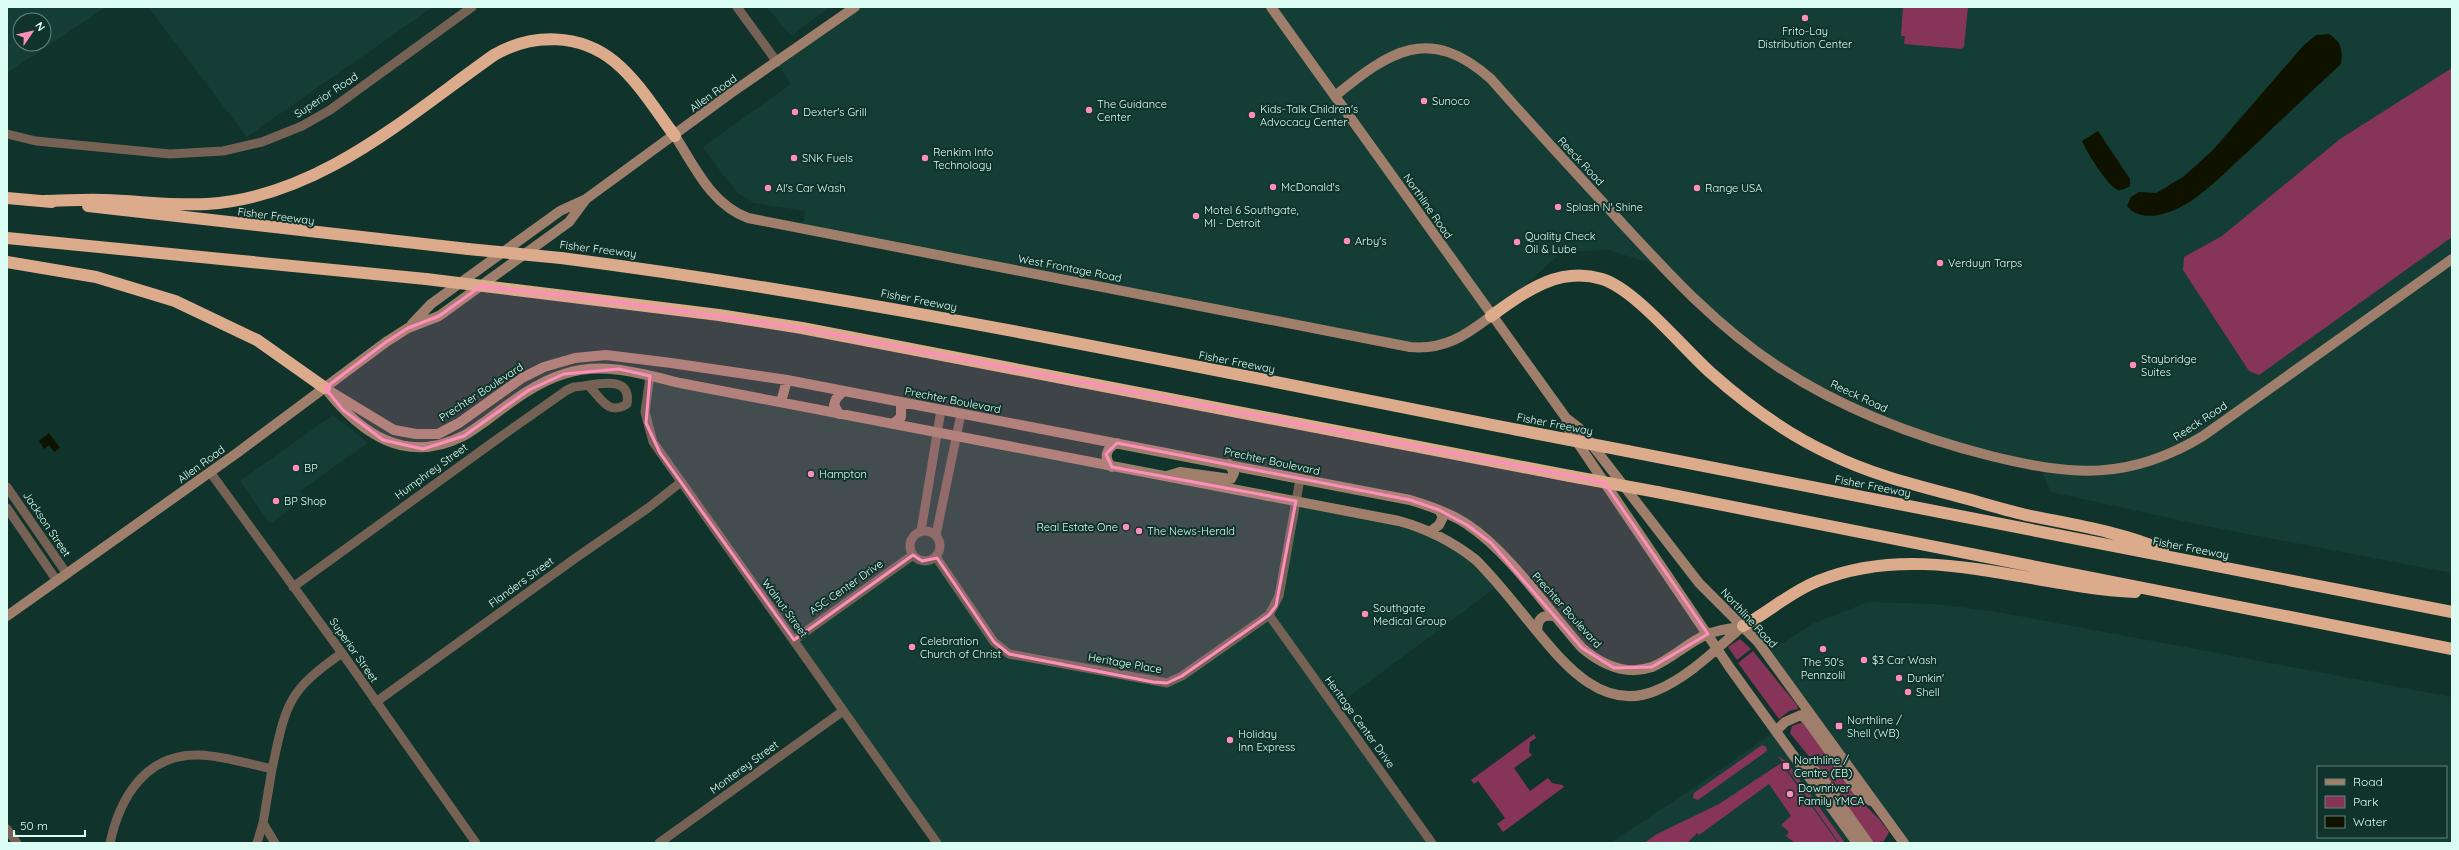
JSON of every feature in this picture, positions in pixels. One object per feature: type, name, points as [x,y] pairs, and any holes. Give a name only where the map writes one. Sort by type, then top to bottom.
[{"type":"highway","points":[[44,201],[104,200],[167,205],[208,204],[256,197],[310,178],[360,150],[494,55],[512,46],[536,40],[557,39],[583,44],[614,61],[634,81],[674,136]]},
{"type":"highway","name":"Fisher Freeway","points":[[7,198],[561,258],[728,280],[845,300],[2452,612]]},
{"type":"highway","points":[[7,238],[426,279],[719,315],[802,328],[1657,492],[2278,613],[2366,634],[2452,649]]},
{"type":"highway","points":[[7,262],[96,277],[175,301],[257,340],[325,388]]},
{"type":"highway","points":[[1491,316],[1525,292],[1551,280],[1578,275],[1605,280],[1631,296],[1710,372],[1747,402],[1785,428],[1831,455],[1919,486],[2028,515],[2142,541],[2186,560]]},
{"type":"highway","points":[[1743,626],[1788,596],[1818,581],[1854,570],[1890,564],[1944,564],[2101,590],[2176,594]]},
{"type":"main road","name":"Allen Road","points":[[7,616],[210,472],[408,328],[431,304],[560,211],[586,199],[731,93],[855,7]]},
{"type":"main road","name":"Northline Road","points":[[1271,7],[1491,316],[1566,418],[1574,437],[1708,634],[1857,843]]},
{"type":"main road","name":"Reeck Road","points":[[1335,96],[1377,63],[1402,52],[1431,49],[1448,52],[1464,58],[1491,79],[1686,291],[1756,351],[1805,383],[1864,414],[1968,450],[2040,468],[2065,471],[2105,471],[2149,462],[2177,450],[2203,436],[2452,259]]},
{"type":"main road","name":"West Frontage Road","points":[[674,136],[715,197],[730,209],[748,218],[1080,283],[1188,302],[1410,347],[1437,347],[1455,342],[1491,316]]},
{"type":"main road","name":"Allen Road","points":[[408,328],[439,316],[569,222],[586,199]]},
{"type":"main road","name":"Prechter Boulevard","points":[[325,388],[394,430],[416,434],[438,434],[460,423],[522,378],[544,367],[575,358],[606,355],[787,380],[1410,500],[1439,510],[1467,525],[1491,543],[1582,648],[1595,658],[1614,668],[1634,670],[1652,667],[1708,634],[1743,626]]},
{"type":"main road","points":[[325,388],[342,410],[383,440],[422,449],[464,436],[529,390],[564,374],[592,369],[619,369],[956,437],[1399,521],[1431,531],[1460,548],[1476,560],[1566,666],[1588,683],[1610,693],[1634,694],[1655,691],[1703,662],[1743,626]]},
{"type":"main road","points":[[781,402],[787,380]]},
{"type":"main road","points":[[839,414],[834,405],[836,399],[843,391]]},
{"type":"main road","points":[[893,424],[901,417],[901,403]]},
{"type":"main road","name":"Northline Road","points":[[1566,418],[1579,428],[1699,583],[1743,626],[1767,653],[1876,804],[1898,840]]},
{"type":"main road","points":[[1112,467],[1107,461],[1106,454],[1110,447],[1117,443]]},
{"type":"main road","points":[[1165,476],[1180,472],[1231,479],[1234,473],[1229,464]]},
{"type":"main road","points":[[1431,531],[1441,522],[1442,517],[1439,510]]},
{"type":"main road","points":[[1537,631],[1541,618],[1545,615],[1554,616]]},
{"type":"main road","points":[[1776,731],[1785,722],[1800,715],[1806,720],[1860,794],[1876,804]]},
{"type":"main road","points":[[1792,753],[1820,775],[1868,843]]},
{"type":"street","name":"Superior Road","points":[[7,134],[36,141],[186,154],[223,151],[262,142],[302,126],[330,110],[472,7]]},
{"type":"street","points":[[737,7],[777,62]]},
{"type":"street","name":"Walnut Street","points":[[650,376],[645,412],[649,434],[656,448],[937,843]]},
{"type":"street","name":"Humphrey Street","points":[[294,587],[496,440],[561,395],[574,388],[589,386]]},
{"type":"street","points":[[941,410],[920,530],[911,541],[913,555],[922,561],[936,557],[941,548],[936,535],[961,414]]},
{"type":"street","name":"Superior Street","points":[[210,472],[342,653],[476,843]]},
{"type":"street","name":"Heritage Place","points":[[936,557],[994,642],[1009,654],[1153,682],[1167,683],[1182,676],[1269,615],[1279,598],[1300,479]]},
{"type":"street","name":"Flanders Street","points":[[376,702],[576,557],[648,508],[681,482]]},
{"type":"street","name":"Jackson Street","points":[[7,487],[67,574]]},
{"type":"street","points":[[7,508],[57,581]]},
{"type":"street","points":[[920,530],[932,532],[936,535]]},
{"type":"street","name":"ASC Center Drive","points":[[794,640],[913,555]]},
{"type":"street","name":"Heritage Center Drive","points":[[1269,615],[1432,843]]},
{"type":"street","points":[[257,843],[263,823],[272,769],[285,714],[295,694],[307,679],[342,653]]},
{"type":"street","name":"Monterey Street","points":[[659,843],[843,711]]},
{"type":"street","points":[[110,843],[116,819],[129,792],[146,774],[167,762],[187,756],[202,755],[272,769]]},
{"type":"street","points":[[263,823],[275,843]]},
{"type":"street","points":[[7,829],[17,843]]},
{"type":"highlighted area","points":[[481,286],[583,297],[802,328],[1604,482],[1708,634],[1652,667],[1614,668],[1582,648],[1491,543],[1467,525],[1439,510],[1410,500],[1117,443],[1106,454],[1112,467],[1296,501],[1276,606],[1269,615],[1182,676],[1167,683],[1153,682],[1009,654],[994,642],[937,558],[922,561],[913,555],[794,640],[660,453],[646,423],[650,376],[619,369],[564,374],[529,390],[464,436],[423,449],[383,440],[343,410],[325,388],[386,342],[408,328],[439,316]]},
{"type":"shaded area","points":[[7,7],[106,7],[52,43],[52,12],[12,12],[12,52],[38,52],[7,73]]},
{"type":"shaded area","points":[[148,7],[433,7],[247,137]]},
{"type":"shaded area","points":[[767,7],[830,7],[791,36]]},
{"type":"shaded area","points":[[855,7],[2452,7],[2452,573],[2201,525],[2051,492],[2040,468],[1864,414],[1777,365],[1663,267],[1608,250],[1562,252],[1491,316],[1428,348],[802,229],[805,211],[754,203],[739,194],[703,147],[791,84],[777,62]]},
{"type":"shaded area","points":[[650,376],[1386,519],[1460,548],[1499,585],[1335,707],[1432,843],[937,843],[649,434]]},
{"type":"shaded area","points":[[333,415],[368,443],[300,491],[305,498],[270,524],[240,481]]},
{"type":"shaded area","points":[[1868,602],[1936,604],[1992,611],[2452,697],[2452,843],[1904,843],[1767,653],[1814,623]]},
{"type":"shaded area","points":[[1776,731],[1857,843],[1610,843],[1680,797]]},
{"type":"green space","points":[[1903,7],[1968,7],[1964,47],[1961,49],[1904,44],[1905,36],[1901,36]]},
{"type":"green space","points":[[2452,68],[2452,237],[2259,375],[2249,371],[2183,270],[2184,257],[2222,236],[2340,139]]},
{"type":"green space","points":[[1740,639],[1751,649],[1737,660],[1728,647]]},
{"type":"green space","points":[[1753,651],[1797,705],[1798,709],[1789,711],[1779,719],[1738,663]]},
{"type":"green space","points":[[1803,722],[1859,799],[1879,819],[1889,832],[1884,841],[1874,843],[1870,840],[1820,770],[1790,733],[1792,726]]},
{"type":"green space","points":[[1534,734],[1536,738],[1530,742],[1529,752],[1532,755],[1514,768],[1530,791],[1548,778],[1552,783],[1562,785],[1564,787],[1503,832],[1497,824],[1505,818],[1478,781],[1474,784],[1471,780]]},
{"type":"green space","points":[[1762,745],[1766,747],[1767,751],[1698,800],[1693,798],[1694,793]]},
{"type":"green space","points":[[1778,756],[1787,762],[1845,843],[1839,843]]},
{"type":"green space","name":"Downriver Family YMCA","points":[[1781,763],[1838,843],[1795,843],[1786,836],[1789,832],[1781,825],[1791,816],[1769,784],[1699,835],[1697,833],[1687,843],[1644,843],[1657,834],[1719,804]]},
{"type":"water","points":[[2329,34],[2339,43],[2342,54],[2341,64],[2213,184],[2182,206],[2162,214],[2152,216],[2143,215],[2134,212],[2127,206],[2131,197],[2139,192],[2156,193],[2183,177],[2213,150],[2303,46],[2316,35]]},
{"type":"water","points":[[2098,131],[2130,179],[2130,186],[2121,190],[2114,187],[2103,176],[2088,152],[2082,141]]},
{"type":"water","points":[[49,433],[60,448],[54,452],[49,445],[44,449],[39,441]]},
{"type":"place","name":"Frito-Lay Distribution Center","points":[[1805,18]]},
{"type":"place","name":"Sunoco","points":[[1424,101]]},
{"type":"place","name":"The Guidance Center","points":[[1089,110]]},
{"type":"place","name":"Dexter's Grill","points":[[795,112]]},
{"type":"place","name":"Kids-Talk Children's Advocacy Center","points":[[1252,115]]},
{"type":"place","name":"SNK Fuels","points":[[794,158]]},
{"type":"place","name":"Renkim Info Technology","points":[[925,158]]},
{"type":"place","name":"McDonald's","points":[[1273,187]]},
{"type":"place","name":"Al's Car Wash","points":[[768,188]]},
{"type":"place","name":"Range USA","points":[[1697,188]]},
{"type":"place","name":"Splash N' Shine","points":[[1558,207]]},
{"type":"place","name":"Motel 6 Southgate, MI - Detroit","points":[[1196,216]]},
{"type":"place","name":"Arby's","points":[[1347,241]]},
{"type":"place","name":"Quality Check Oil & Lube","points":[[1517,242]]},
{"type":"place","name":"Verduyn Tarps","points":[[1940,263]]},
{"type":"place","name":"Staybridge Suites","points":[[2133,365]]},
{"type":"place","name":"BP","points":[[296,468]]},
{"type":"place","name":"Hampton","points":[[811,474]]},
{"type":"place","name":"BP Shop","points":[[276,501]]},
{"type":"place","name":"Real Estate One","points":[[1126,527]]},
{"type":"place","name":"The News-Herald","points":[[1139,531]]},
{"type":"place","name":"Southgate Medical Group","points":[[1365,614]]},
{"type":"place","name":"Celebration Church of Christ","points":[[912,647]]},
{"type":"place","name":"The 50's Pennzolil","points":[[1823,649]]},
{"type":"place","name":"$3 Car Wash","points":[[1864,660]]},
{"type":"place","name":"Dunkin'","points":[[1899,678]]},
{"type":"place","name":"Shell","points":[[1908,692]]},
{"type":"place","name":"Northline / Shell (WB)","points":[[1839,726]]},
{"type":"place","name":"Holiday Inn Express","points":[[1230,740]]},
{"type":"place","name":"Northline / Centre (EB)","points":[[1786,766]]},
{"type":"place","name":"Downriver Family YMCA","points":[[1790,794]]}]
